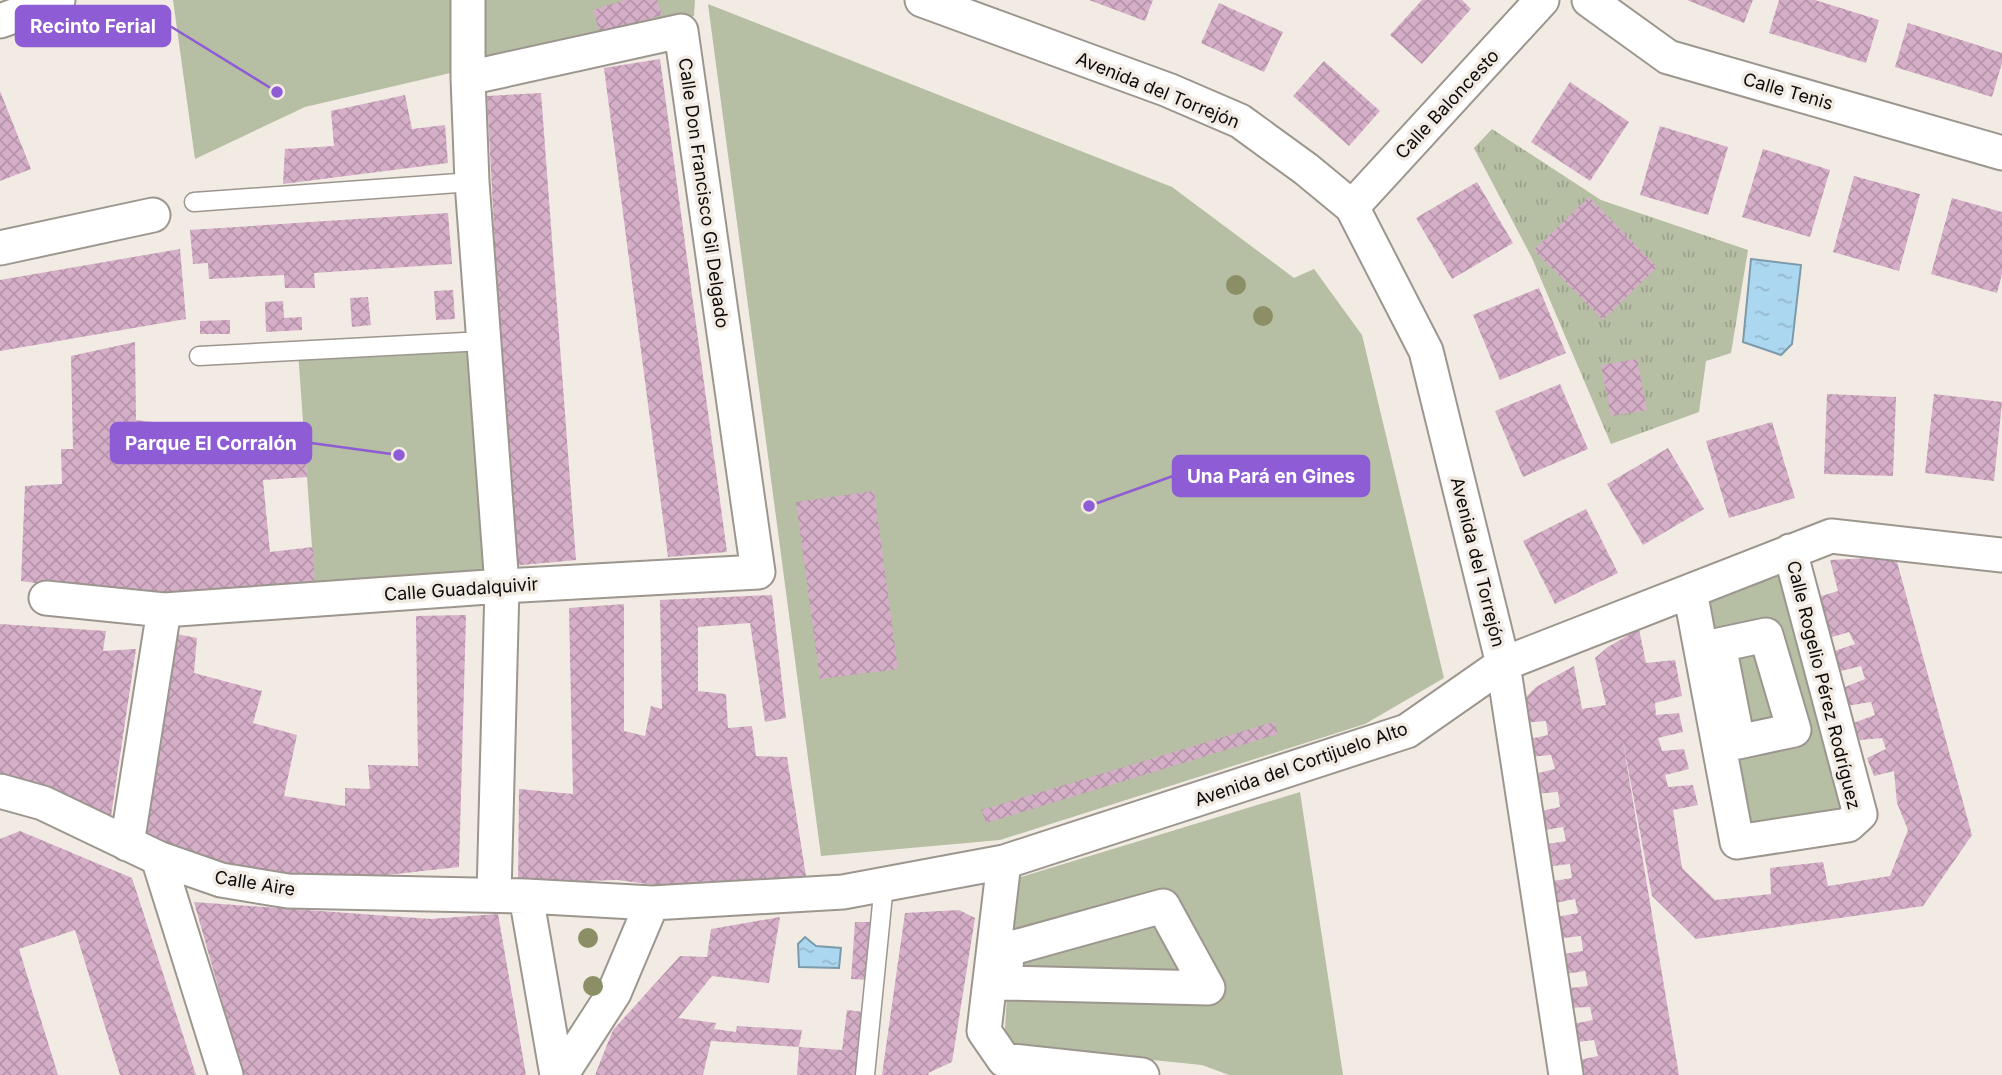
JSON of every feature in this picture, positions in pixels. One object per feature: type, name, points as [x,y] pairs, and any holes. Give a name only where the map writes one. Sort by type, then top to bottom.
[{"type":"street","points":[[0,21],[58,0]]},
{"type":"street","points":[[468,0],[472,182],[502,586],[510,895],[559,1075]]},
{"type":"street","name":"Avenida del Torrejón","points":[[922,0],[1167,90],[1240,121],[1306,169],[1352,207],[1426,351],[1503,664],[1566,1075]]},
{"type":"street","name":"Calle Baloncesto","points":[[1352,207],[1542,0]]},
{"type":"street","name":"Calle Tenis","points":[[1589,0],[1668,57],[2002,153]]},
{"type":"street","name":"Calle Don Francisco Gil Delgado","points":[[468,78],[681,31],[758,572]]},
{"type":"street","points":[[0,248],[153,215]]},
{"type":"street","name":"Avenida del Cortijuelo Alto","points":[[652,903],[843,892],[1004,862],[1407,731],[1503,664],[1831,536],[2002,555]]},
{"type":"street","name":"Calle Rogelio Pérez Rodríguez","points":[[1690,591],[1737,842],[1848,825],[1860,814],[1790,551]]},
{"type":"street","name":"Calle Guadalquivir","points":[[46,598],[164,610],[502,586],[758,572]]},
{"type":"street","points":[[127,844],[164,610]]},
{"type":"street","name":"Calle Aire","points":[[0,791],[43,803],[158,858],[221,880],[288,891],[510,895],[652,903]]},
{"type":"street","points":[[158,858],[226,1075]]},
{"type":"street","points":[[1004,862],[984,1031],[1004,1060],[1142,1075]]},
{"type":"street","points":[[559,1075],[614,993],[652,903]]},
{"type":"street","points":[[1163,906],[1208,988],[1004,983],[1008,950],[1163,906]]},
{"type":"lane","points":[[194,202],[472,182]]},
{"type":"lane","points":[[199,356],[484,341]]},
{"type":"lane","points":[[865,1075],[884,884]]},
{"type":"green space","points":[[173,0],[695,0],[694,16],[305,107],[195,159]]},
{"type":"green space","points":[[708,4],[1172,187],[1294,278],[1314,269],[1362,335],[1444,678],[1365,724],[1000,840],[821,856]]},
{"type":"green space","points":[[1492,129],[1601,200],[1748,250],[1731,353],[1706,361],[1699,412],[1611,444],[1532,258],[1474,148]]},
{"type":"green space","points":[[484,341],[502,586],[315,589],[298,351]]},
{"type":"green space","points":[[1775,558],[1845,816],[1744,829],[1700,587]]},
{"type":"green space","points":[[1300,792],[1343,1075],[1229,1075],[1202,1065],[1004,1045],[1014,879]]},
{"type":"water","points":[[1751,259],[1801,265],[1792,344],[1781,355],[1743,342]]},
{"type":"water","points":[[805,937],[816,946],[841,948],[839,968],[799,967],[798,944]]},
{"type":"building","points":[[625,0],[657,0],[662,15],[600,33],[593,10]]},
{"type":"building","points":[[1089,0],[1153,0],[1145,21]]},
{"type":"building","points":[[1422,0],[1462,0],[1471,9],[1422,64],[1390,35]]},
{"type":"building","points":[[1687,0],[1753,0],[1744,23]]},
{"type":"building","points":[[1779,0],[1815,0],[1879,20],[1866,63],[1769,33]]},
{"type":"building","points":[[1219,3],[1283,32],[1264,72],[1201,43]]},
{"type":"building","points":[[1908,23],[2002,53],[2002,63],[1992,97],[1895,67]]},
{"type":"building","points":[[660,59],[727,552],[668,557],[604,68]]},
{"type":"building","points":[[1324,61],[1380,111],[1349,146],[1293,96]]},
{"type":"building","points":[[1570,82],[1629,122],[1590,181],[1531,142]]},
{"type":"building","points":[[0,91],[31,169],[0,181]]},
{"type":"building","points":[[541,93],[576,560],[512,566],[487,96]]},
{"type":"building","points":[[405,95],[412,129],[445,125],[448,163],[283,184],[285,149],[334,146],[331,111]]},
{"type":"building","points":[[1660,126],[1728,147],[1708,215],[1640,195]]},
{"type":"building","points":[[1763,149],[1830,170],[1810,237],[1742,217]]},
{"type":"building","points":[[1854,176],[1920,194],[1899,271],[1833,252]]},
{"type":"building","points":[[1477,182],[1513,243],[1452,279],[1416,218]]},
{"type":"building","points":[[1589,197],[1657,267],[1603,320],[1534,250]]},
{"type":"building","points":[[1952,198],[2002,212],[2002,274],[1997,293],[1931,274]]},
{"type":"building","points":[[448,213],[452,264],[314,273],[315,288],[285,288],[284,275],[209,279],[208,263],[193,264],[190,230]]},
{"type":"building","points":[[180,249],[186,319],[0,351],[0,280]]},
{"type":"building","points":[[1539,288],[1566,353],[1500,380],[1473,315]]},
{"type":"building","points":[[453,290],[455,319],[436,320],[434,291]]},
{"type":"building","points":[[368,297],[371,325],[352,327],[350,298]]},
{"type":"building","points":[[283,301],[284,318],[302,317],[302,330],[266,332],[265,302]]},
{"type":"building","points":[[230,320],[230,334],[200,334],[200,321]]},
{"type":"building","points":[[135,342],[136,420],[186,426],[182,457],[237,460],[233,440],[304,433],[307,477],[263,480],[270,552],[313,547],[315,589],[204,600],[109,593],[21,581],[25,486],[62,484],[61,449],[73,449],[71,356]]},
{"type":"building","points":[[1637,359],[1647,410],[1611,416],[1601,365]]},
{"type":"building","points":[[1560,384],[1588,449],[1523,477],[1495,411]]},
{"type":"building","points":[[1827,394],[1896,397],[1893,476],[1824,474]]},
{"type":"building","points":[[1934,394],[2002,402],[1994,481],[1925,473]]},
{"type":"building","points":[[1772,422],[1795,498],[1729,518],[1706,441]]},
{"type":"building","points":[[1668,448],[1704,509],[1643,545],[1607,484]]},
{"type":"building","points":[[874,491],[898,669],[820,679],[796,502]]},
{"type":"building","points":[[1586,509],[1618,573],[1555,604],[1523,541]]},
{"type":"building","points":[[1891,557],[1897,562],[1972,835],[1923,906],[1696,939],[1652,896],[1622,736],[1679,1075],[1576,1075],[1574,1061],[1598,1056],[1594,1040],[1570,1043],[1567,1025],[1593,1020],[1590,1007],[1565,1008],[1562,989],[1588,986],[1585,971],[1560,975],[1557,955],[1583,951],[1581,936],[1555,939],[1552,918],[1578,913],[1575,899],[1550,904],[1547,882],[1572,878],[1570,864],[1544,867],[1541,845],[1566,841],[1563,827],[1539,831],[1536,812],[1560,807],[1558,792],[1533,794],[1530,775],[1555,769],[1551,755],[1528,757],[1525,740],[1548,735],[1546,721],[1522,723],[1521,702],[1536,687],[1574,666],[1582,709],[1606,705],[1595,658],[1639,629],[1646,663],[1675,660],[1682,696],[1655,703],[1656,715],[1679,713],[1683,732],[1658,738],[1662,751],[1684,749],[1689,769],[1665,775],[1668,787],[1693,785],[1698,805],[1673,810],[1682,868],[1715,900],[1771,894],[1770,868],[1823,862],[1828,886],[1890,876],[1908,830],[1897,803],[1894,771],[1874,776],[1867,758],[1886,749],[1882,738],[1860,740],[1853,723],[1875,715],[1871,702],[1846,706],[1840,689],[1865,679],[1861,666],[1837,672],[1832,652],[1855,644],[1849,632],[1829,638],[1815,598],[1838,591],[1830,560]]},
{"type":"building","points":[[772,595],[786,718],[765,722],[750,623],[698,627],[698,691],[726,694],[728,728],[752,726],[756,756],[787,757],[806,876],[779,887],[663,886],[617,880],[518,883],[519,789],[573,794],[569,608],[624,604],[624,731],[645,736],[651,706],[662,709],[660,600]]},
{"type":"building","points":[[466,615],[459,867],[360,878],[278,875],[202,864],[142,843],[171,633],[197,638],[194,673],[262,691],[253,723],[297,735],[284,796],[345,806],[345,788],[370,789],[368,765],[418,766],[416,616]]},
{"type":"building","points":[[0,624],[106,631],[103,651],[136,649],[111,816],[0,780]]},
{"type":"building","points":[[1274,722],[1278,734],[986,823],[981,810]]},
{"type":"building","points":[[20,831],[132,878],[196,1075],[120,1075],[75,930],[19,949],[58,1075],[0,1075],[0,839]]},
{"type":"building","points":[[194,902],[431,919],[498,914],[526,1075],[243,1075]]},
{"type":"building","points":[[959,910],[975,918],[952,1062],[928,1073],[929,1075],[882,1075],[905,913]]},
{"type":"building","points":[[780,917],[769,983],[712,976],[678,1018],[716,1023],[714,1029],[736,1032],[737,1026],[802,1030],[799,1047],[711,1041],[703,1075],[595,1075],[613,1030],[680,956],[707,957],[711,929]]},
{"type":"building","points":[[855,922],[873,922],[869,980],[851,979]]},
{"type":"building","points":[[847,1010],[864,1012],[858,1075],[797,1075],[799,1047],[842,1050]]},
{"type":"place","name":"Recinto Ferial","points":[[277,92]]},
{"type":"place","name":"Parque El Corralón","points":[[399,455]]},
{"type":"place","name":"Una Pará en Gines","points":[[1089,506]]}]
